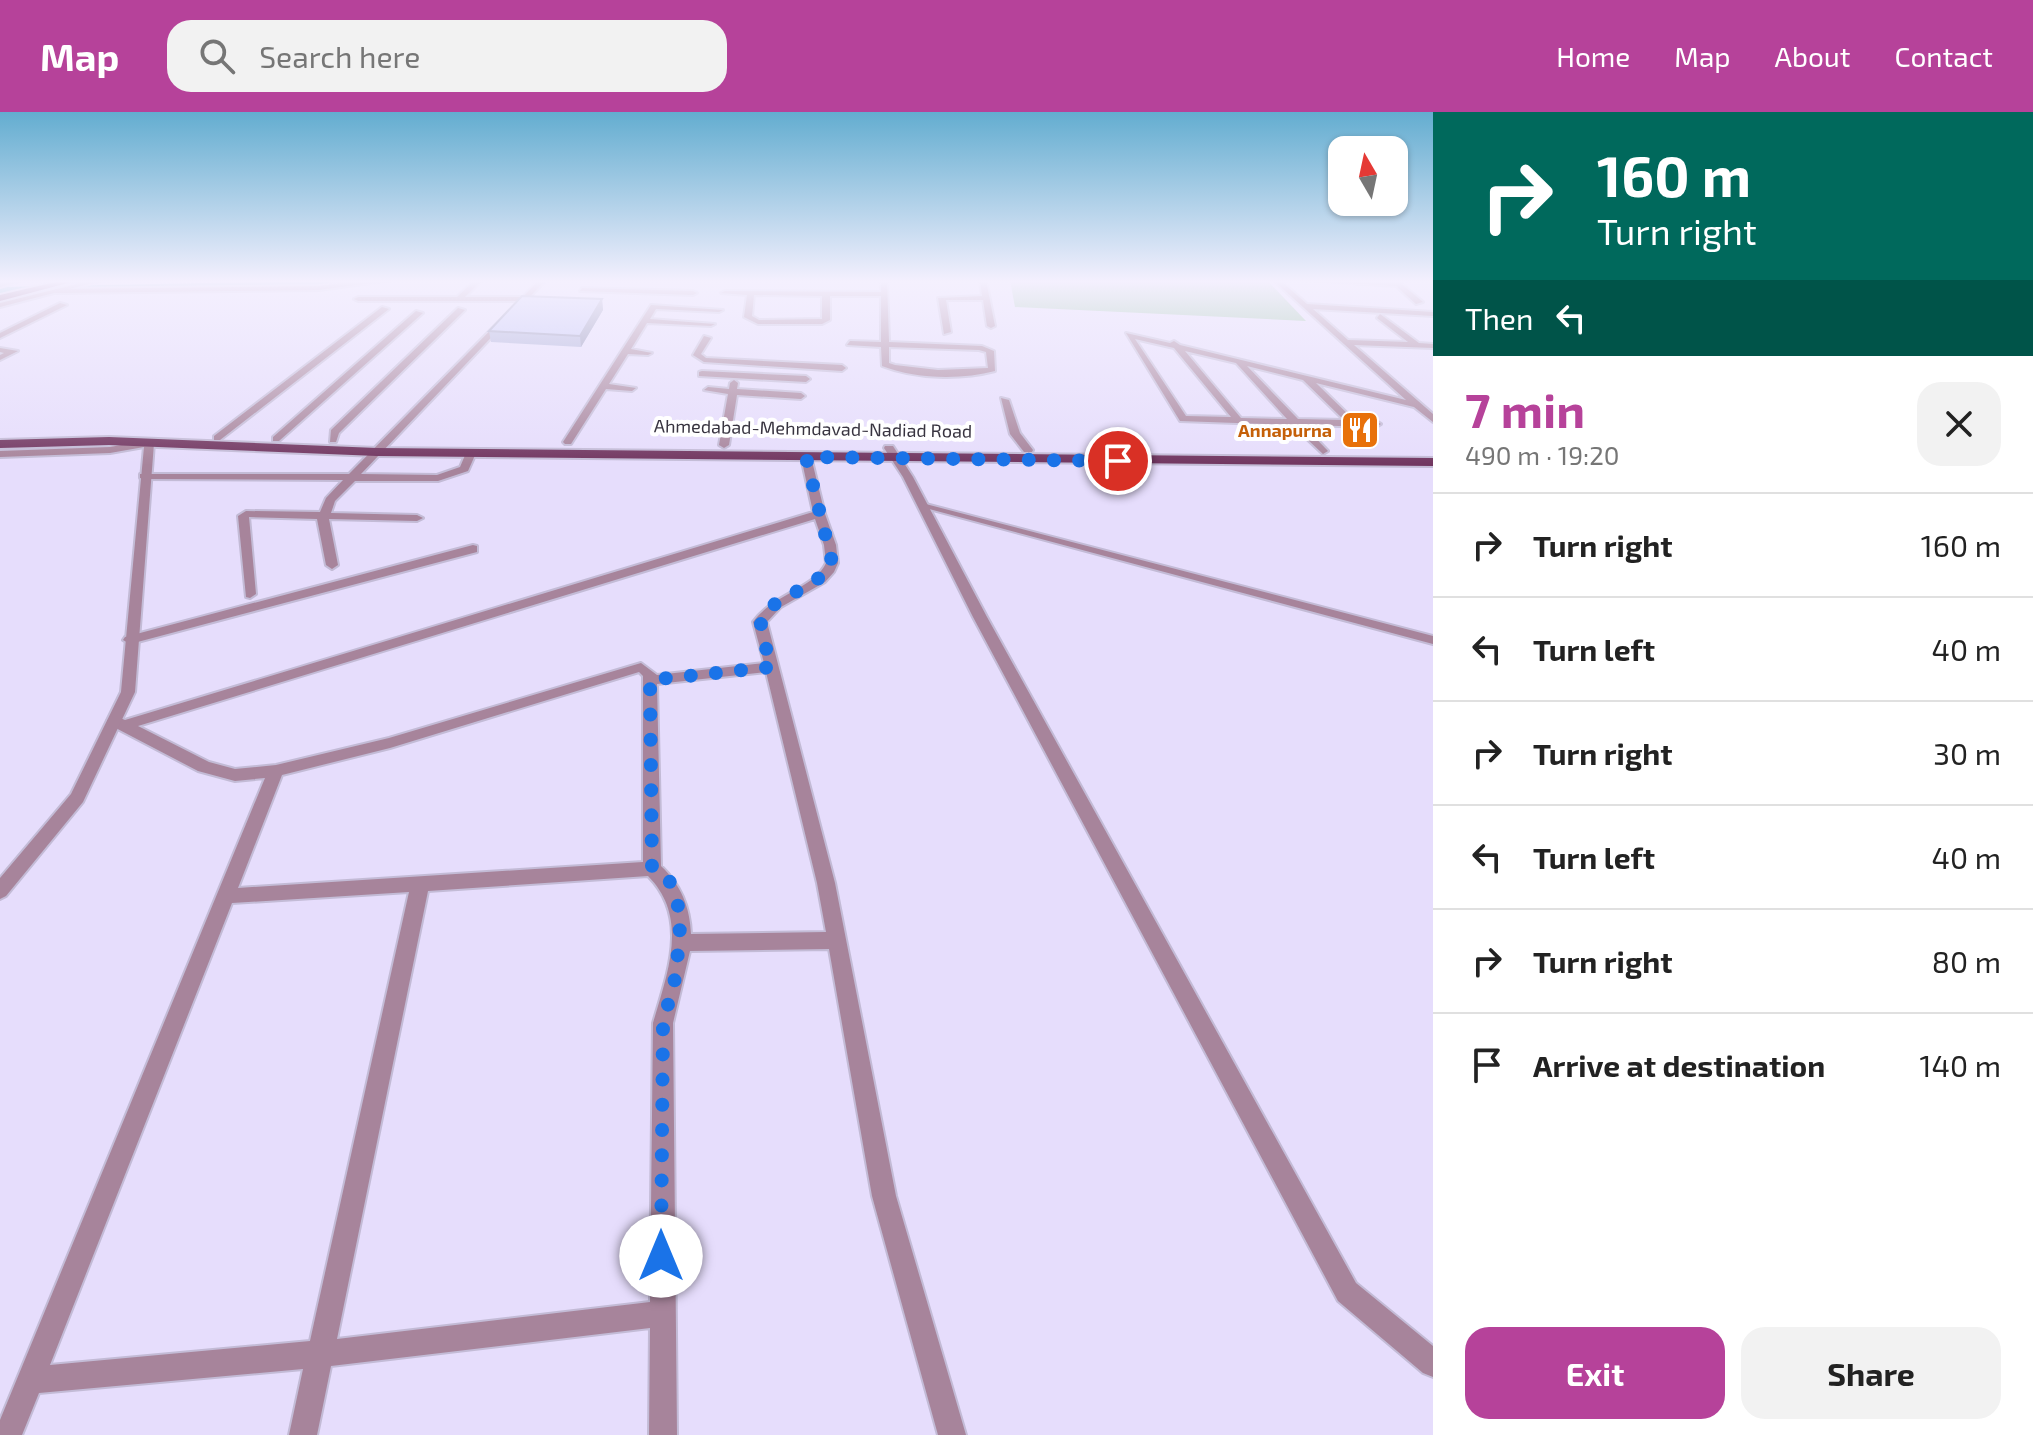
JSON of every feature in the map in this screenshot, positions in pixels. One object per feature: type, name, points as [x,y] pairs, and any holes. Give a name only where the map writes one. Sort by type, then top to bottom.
[{"type":"main road","name":"Ahmedabad-Mehmdavad-Nadiad Road","points":[[193,443],[217,438],[724,445],[892,453],[1028,450],[1433,452]]},
{"type":"main road","points":[[1,447],[193,443],[209,448],[377,452],[806,457],[892,453],[1433,462]]},
{"type":"street","points":[[217,438],[342,342]]},
{"type":"street","points":[[276,439],[386,342]]},
{"type":"street","points":[[333,440],[334,432],[428,342]]},
{"type":"street","points":[[332,565],[323,515],[330,500],[482,342]]},
{"type":"street","points":[[568,442],[632,342]]},
{"type":"street","points":[[705,342],[698,358],[842,368]]},
{"type":"street","points":[[850,343],[885,345],[986,349],[990,351],[992,369],[977,373],[891,367],[885,364],[885,345],[885,342]]},
{"type":"street","points":[[1133,342],[1183,419],[1376,424]]},
{"type":"street","points":[[1167,342],[1417,405]]},
{"type":"street","points":[[1346,342],[1433,346]]},
{"type":"street","points":[[1346,342],[1433,419]]},
{"type":"street","points":[[1413,342],[1433,357]]},
{"type":"street","points":[[1174,343],[1240,422]]},
{"type":"street","points":[[0,350],[14,351],[0,358]]},
{"type":"street","points":[[626,351],[648,353]]},
{"type":"street","points":[[1236,359],[1323,451]]},
{"type":"street","points":[[724,445],[739,362]]},
{"type":"street","points":[[702,374],[806,379]]},
{"type":"street","points":[[1305,376],[1352,423]]},
{"type":"street","points":[[604,386],[632,388]]},
{"type":"street","points":[[708,390],[801,396]]},
{"type":"street","points":[[1004,400],[1015,434],[1028,450]]},
{"type":"street","points":[[0,891],[77,798],[119,723],[128,692],[149,443],[110,450],[1,447]]},
{"type":"street","points":[[144,476],[452,476],[464,469],[471,453]]},
{"type":"street","points":[[892,453],[1347,1292],[1433,1363]]},
{"type":"street","points":[[806,457],[832,562],[827,574],[765,610],[760,622],[837,940],[884,1196],[952,1435]]},
{"type":"street","points":[[922,504],[1433,640]]},
{"type":"street","points":[[250,594],[243,516],[258,512],[417,518]]},
{"type":"street","points":[[119,723],[819,514]]},
{"type":"street","points":[[130,640],[473,549]]},
{"type":"street","points":[[119,723],[204,767],[235,775],[276,771],[390,743],[628,668],[641,667],[647,670],[650,680],[652,869]]},
{"type":"street","points":[[650,680],[772,667]]},
{"type":"street","points":[[8,1435],[276,771]]},
{"type":"street","points":[[226,896],[652,869],[670,882],[681,915],[681,943],[663,1023],[663,1435]]},
{"type":"street","points":[[303,1435],[420,884]]},
{"type":"street","points":[[681,943],[837,940]]},
{"type":"street","points":[[30,1380],[319,1354],[661,1314]]},
{"type":"place","name":"Annapurna","points":[[1360,430]]},
{"type":"route","points":[[661,1256],[663,1023],[676,975],[681,915],[670,882],[652,869],[650,680],[772,667],[760,622],[765,610],[827,574],[832,562],[806,457],[1118,461]]}]
